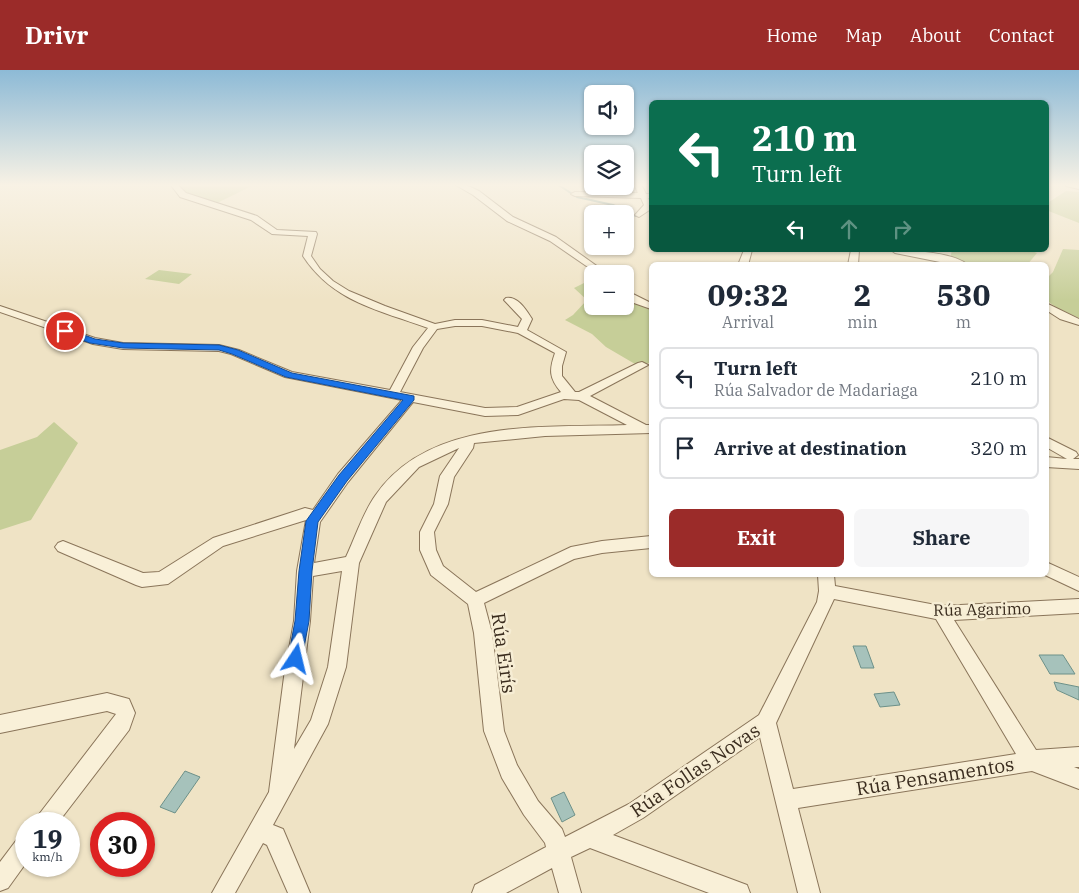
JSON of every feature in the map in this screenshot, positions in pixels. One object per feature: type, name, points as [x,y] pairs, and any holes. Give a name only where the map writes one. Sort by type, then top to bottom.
[{"type":"street","points":[[261,222],[275,232],[313,234],[307,256],[314,269],[336,286],[364,302],[434,327],[455,323],[482,323],[522,331],[561,352],[554,371],[556,380],[576,396],[648,430]]},
{"type":"street","points":[[516,222],[553,238],[591,265]]},
{"type":"street","points":[[906,252],[954,262]]},
{"type":"street","points":[[945,259],[948,252]]},
{"type":"street","points":[[634,299],[649,305]]},
{"type":"street","points":[[509,300],[520,309],[527,319],[522,331]]},
{"type":"street","points":[[1049,308],[1064,317],[1079,322]]},
{"type":"street","points":[[0,309],[93,341],[123,346],[219,348],[235,352],[289,375],[493,412],[518,411],[553,398],[576,396],[642,365]]},
{"type":"street","points":[[393,395],[418,347],[434,327]]},
{"type":"street","points":[[278,799],[302,621],[305,571],[312,521],[343,478],[410,398]]},
{"type":"street","points":[[223,893],[319,724],[337,667],[351,563],[380,499],[396,480],[414,464],[445,448],[478,437],[545,432],[648,430]]},
{"type":"street","name":"Rúa Eirís","points":[[467,441],[468,445],[447,476],[441,504],[427,532],[428,550],[437,570],[474,600],[483,633],[494,731],[508,771],[531,808],[554,837],[570,893]]},
{"type":"street","points":[[1049,442],[1075,457]]},
{"type":"street","points":[[1049,461],[1075,457]]},
{"type":"street","points":[[63,547],[142,580],[162,578],[218,542],[305,514],[316,516]]},
{"type":"street","points":[[474,600],[571,553],[602,547],[649,542]]},
{"type":"street","points":[[305,571],[351,563]]},
{"type":"street","points":[[1049,569],[1079,584]]},
{"type":"street","name":"Rúa Agarimo","points":[[827,583],[941,612],[1079,606]]},
{"type":"street","name":"Rúa Follas Novas","points":[[483,893],[559,854],[636,811],[766,722],[825,602],[827,583]]},
{"type":"street","name":"Rúa Pensamentos","points":[[786,800],[1032,761],[941,612]]},
{"type":"street","points":[[0,724],[107,702],[122,705],[126,713],[122,723],[53,812]]},
{"type":"street","points":[[766,722],[809,893]]},
{"type":"street","points":[[1032,761],[1079,757]]},
{"type":"street","points":[[1032,761],[1079,779]]},
{"type":"street","points":[[260,830],[275,837],[299,893]]},
{"type":"street","points":[[590,837],[739,893]]},
{"type":"street","points":[[0,880],[15,860]]},
{"type":"green space","points":[[1063,249],[1079,250],[1079,318],[1049,302],[1049,276],[1053,272]]},
{"type":"green space","points":[[952,252],[1037,253],[1030,262],[960,262],[950,259]]},
{"type":"green space","points":[[159,270],[192,274],[179,284],[145,279]]},
{"type":"green space","points":[[584,283],[584,297],[574,288]]},
{"type":"green space","points":[[634,301],[649,307],[649,363],[635,364],[606,347],[592,334],[565,320],[573,315],[584,303],[584,315],[634,315]]},
{"type":"green space","points":[[54,422],[78,443],[31,520],[0,530],[0,450],[37,437]]},
{"type":"water","points":[[853,646],[866,646],[874,668],[861,668]]},
{"type":"water","points":[[1039,655],[1063,655],[1075,674],[1050,674]]},
{"type":"water","points":[[1054,682],[1079,687],[1079,700],[1057,690]]},
{"type":"water","points":[[894,692],[900,705],[880,707],[874,694]]},
{"type":"water","points":[[185,771],[200,777],[175,813],[160,807]]},
{"type":"water","points":[[564,792],[575,815],[562,822],[551,798]]},
{"type":"route","points":[[65,331],[93,341],[123,346],[219,348],[235,352],[289,375],[369,392],[410,398],[343,478],[312,521],[305,571],[302,621],[296,659]]}]
